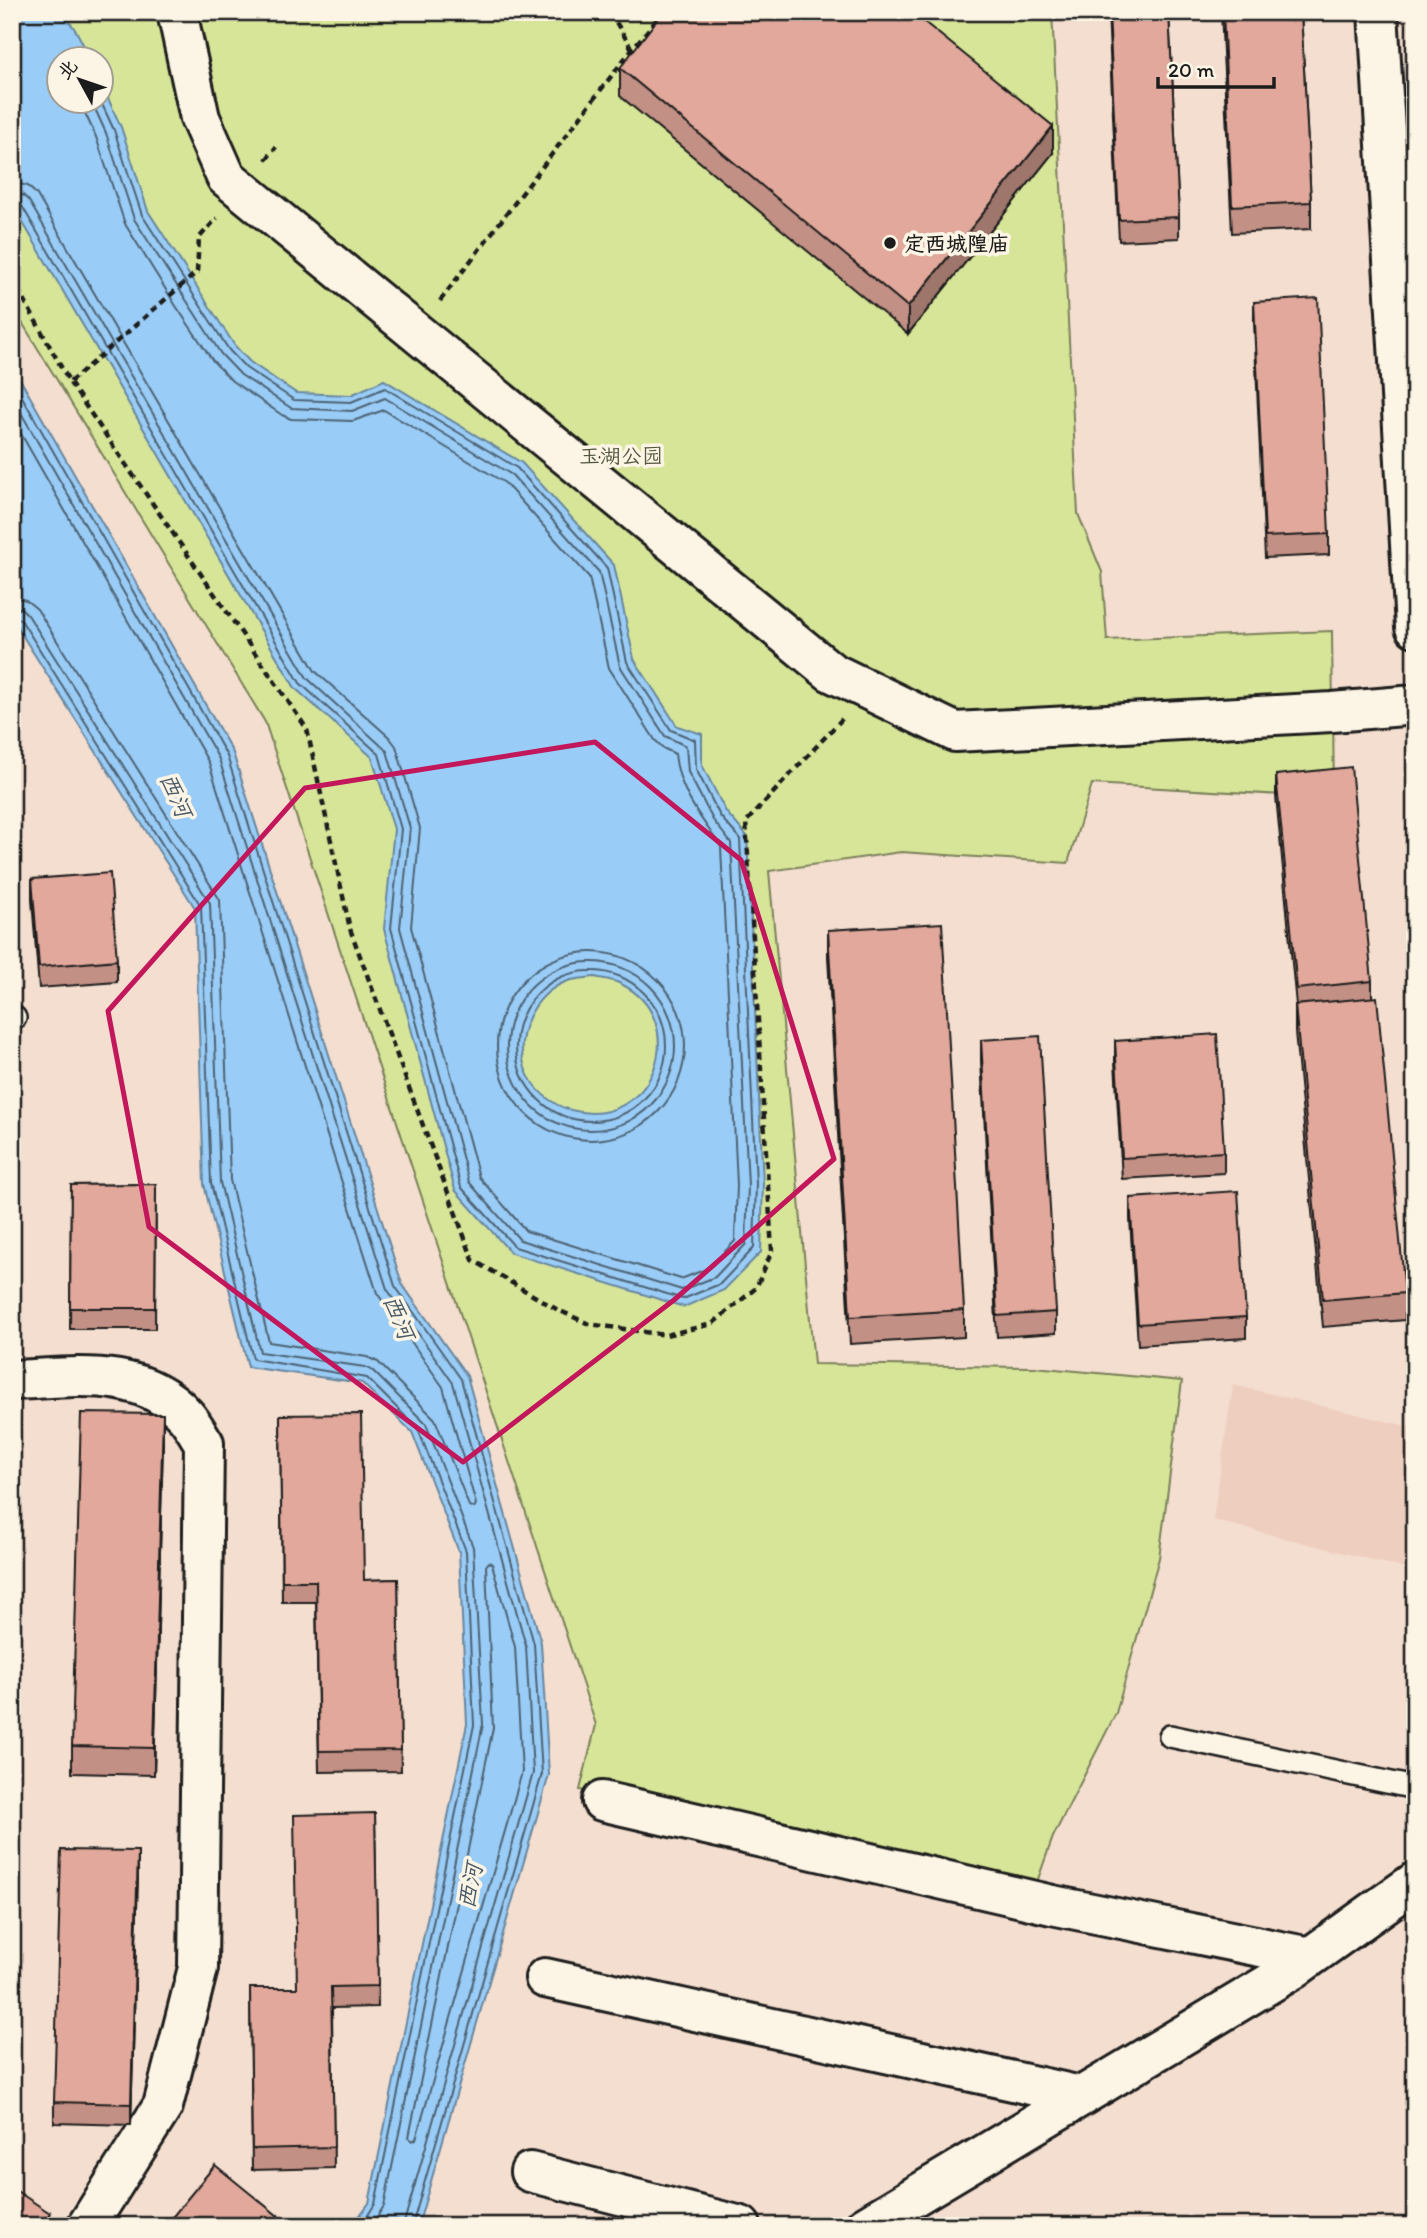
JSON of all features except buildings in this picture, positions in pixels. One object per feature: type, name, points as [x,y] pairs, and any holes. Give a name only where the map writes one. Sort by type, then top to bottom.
[{"type":"street","points":[[177,12],[200,118],[226,177],[831,672],[955,732],[1332,712],[1415,705]]},
{"type":"street","points":[[1378,12],[1415,628]]},
{"type":"street","points":[[12,1380],[102,1376],[133,1381],[162,1395],[186,1416],[204,1443],[198,1968],[163,2106],[88,2226]]},
{"type":"street","points":[[602,1801],[1052,1905],[1310,1957]]},
{"type":"street","points":[[865,2226],[1292,1970],[1415,1882]]},
{"type":"street","points":[[545,1978],[1082,2096]]},
{"type":"street","points":[[530,2172],[741,2226]]},
{"type":"lane","points":[[1170,1736],[1415,1788]]},
{"type":"path","points":[[610,12],[632,49]]},
{"type":"path","points":[[416,332],[663,12]]},
{"type":"path","points":[[70,383],[197,272],[199,238],[241,189]]},
{"type":"path","points":[[12,278],[70,383],[307,729],[350,929],[473,1260],[558,1310],[589,1324],[666,1335],[712,1324],[756,1287],[772,1251],[746,822],[869,690]]},
{"type":"highlighted area","points":[[595,742],[741,860],[834,1159],[674,1300],[463,1462],[149,1227],[108,1011],[305,788]]},
{"type":"shaded area","points":[[1233,1385],[1415,1428],[1415,1571],[1213,1520]]},
{"type":"green space","name":"玉湖公园","points":[[12,12],[1052,12],[1078,514],[1102,572],[1107,640],[1332,631],[1334,798],[1092,784],[1068,863],[901,852],[769,871],[814,1364],[1034,1367],[1182,1381],[1159,1558],[1116,1713],[1053,1837],[1032,1896],[580,1790],[596,1725],[265,722],[12,306]]},
{"type":"water","points":[[12,12],[54,14],[63,17],[76,31],[84,46],[46,46],[46,116],[116,116],[148,211],[235,346],[250,362],[296,393],[351,395],[384,380],[522,463],[614,565],[634,659],[677,726],[702,734],[702,765],[726,812],[747,836],[763,1184],[761,1252],[724,1290],[684,1307],[511,1253],[455,1190],[384,929],[394,829],[372,757],[295,688],[12,204]],"holes":[[[595,977],[621,984],[643,1000],[655,1022],[659,1045],[654,1068],[642,1089],[624,1105],[600,1112],[564,1108],[537,1089],[528,1075],[522,1055],[525,1029],[537,1005],[556,987],[574,979]]]},
{"type":"water","name":"西河","points":[[12,365],[233,753],[402,1284],[467,1376],[541,1643],[549,1775],[418,2226],[352,2226],[369,2203],[467,1724],[459,1552],[412,1432],[362,1383],[248,1367],[204,1184],[195,908],[12,619]]},
{"type":"place","name":"定西城隍庙","points":[[890,243]]}]
